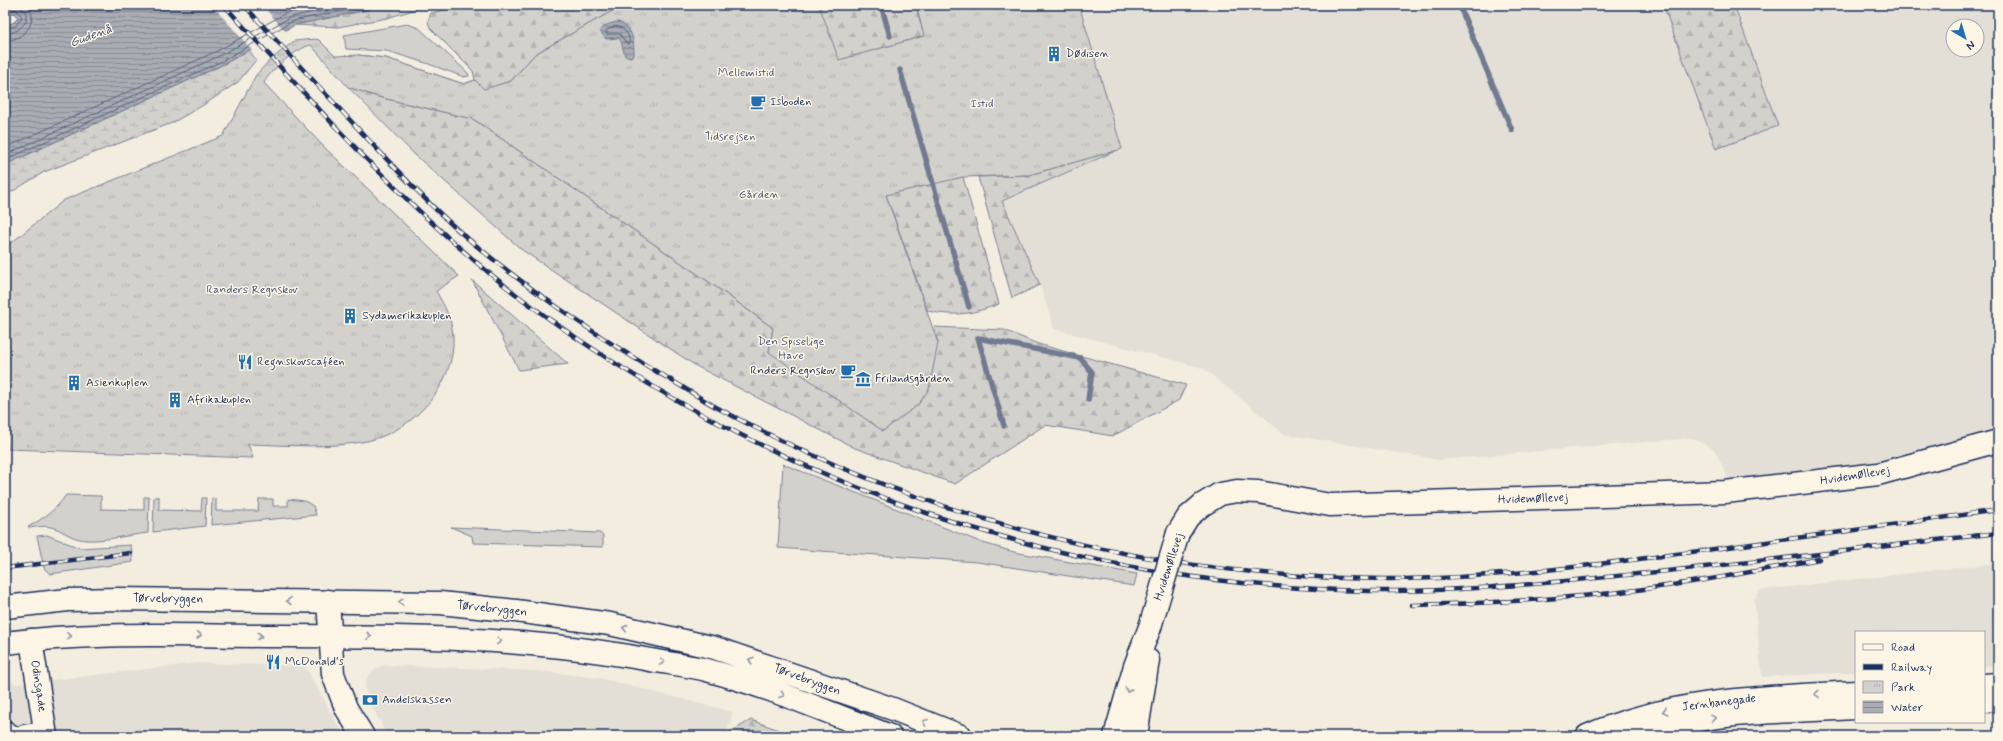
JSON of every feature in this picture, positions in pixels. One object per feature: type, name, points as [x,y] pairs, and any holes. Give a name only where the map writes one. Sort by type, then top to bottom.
[{"type":"main road","name":"Hvidemøllevej","points":[[1114,736],[1135,666],[1150,627],[1178,533],[1188,517],[1202,505],[1220,494],[1237,491],[1258,492],[1330,505],[1724,492],[1878,474],[1998,441]]},
{"type":"main road","name":"Tørvebryggen","points":[[5,607],[68,600],[118,599],[440,603],[516,611],[610,624],[715,648],[893,709],[961,736]]},
{"type":"main road","points":[[328,601],[334,680],[346,708],[363,736]]},
{"type":"main road","name":"Hvidemøllevej","points":[[1136,736],[1148,667],[1150,627]]},
{"type":"main road","name":"Tørvebryggen","points":[[5,643],[117,634],[330,636],[506,641],[617,654],[705,670],[765,688],[890,736]]},
{"type":"main road","name":"Odinsgade","points":[[31,640],[39,735]]},
{"type":"main road","points":[[1985,685],[1998,684]]},
{"type":"main road","name":"Jernbanegade","points":[[1587,736],[1636,718],[1714,702],[1855,692]]},
{"type":"main road","points":[[1985,701],[1998,700]]},
{"type":"main road","name":"Jernbanegade","points":[[1634,736],[1680,724],[1717,717],[1760,713],[1855,708]]},
{"type":"main road","points":[[5,732],[11,736]]},
{"type":"shaded area","points":[[1079,5],[1998,5],[1998,455],[1884,486],[1739,500],[1714,449],[1692,438],[1440,460],[1284,434],[1203,368],[1054,329],[1040,285],[1002,201],[1122,149]]},
{"type":"shaded area","points":[[1998,563],[1998,665],[1985,666],[1985,631],[1855,631],[1855,672],[1762,677],[1754,599],[1761,590]]},
{"type":"shaded area","points":[[200,663],[305,666],[344,736],[5,736],[5,678],[16,684]]},
{"type":"shaded area","points":[[385,665],[539,671],[600,678],[733,712],[726,736],[387,736],[367,696],[365,688],[366,680],[370,674],[377,668]]},
{"type":"green space","points":[[378,5],[430,5],[387,18],[338,27],[295,25],[367,10]]},
{"type":"green space","points":[[466,5],[623,5],[535,54],[511,81],[484,90],[358,55],[386,58],[464,84],[475,80],[473,71],[430,28],[428,21],[431,13]]},
{"type":"green space","points":[[623,5],[819,5],[839,60],[924,36],[916,5],[1079,5],[1122,149],[1029,175],[963,177],[886,195],[938,343],[929,389],[918,405],[883,431],[769,352],[773,328],[473,119],[378,97],[348,87],[311,45],[299,50],[284,60],[264,83],[322,145],[459,276],[436,291],[445,307],[451,324],[453,336],[452,354],[447,372],[439,388],[428,403],[415,416],[384,436],[367,441],[322,446],[248,444],[253,458],[8,449],[5,436],[5,248],[64,200],[223,136],[256,75],[268,62],[294,41],[316,39],[319,40],[335,56],[358,55],[386,58],[464,84],[475,80],[484,89],[511,81],[535,54]]},
{"type":"green space","points":[[804,5],[916,5],[924,36],[838,61]]},
{"type":"green space","points":[[1663,5],[1734,5],[1778,126],[1716,149]]},
{"type":"green space","points":[[407,24],[419,28],[468,73],[469,76],[464,77],[387,51],[346,49],[344,35]]},
{"type":"green space","points":[[249,50],[256,60],[238,82],[205,104],[172,123],[44,172],[5,196],[5,165],[224,64]]},
{"type":"green space","points":[[348,87],[378,97],[473,119],[773,328],[769,352],[938,343],[934,327],[1004,330],[1038,344],[1186,385],[1179,400],[1113,436],[1045,425],[955,484],[855,448],[696,366],[522,250],[414,154]]},
{"type":"green space","points":[[779,134],[963,177],[999,304],[964,314],[947,314],[928,311],[886,195]]},
{"type":"green space","points":[[1120,149],[1002,201],[1040,285],[1012,298],[978,177],[1029,175]]},
{"type":"green space","points":[[472,280],[568,364],[519,370]]},
{"type":"green space","points":[[783,464],[983,543],[1014,552],[1137,574],[1134,586],[977,562],[778,548]]},
{"type":"green space","points":[[66,495],[101,496],[101,509],[144,510],[144,497],[149,497],[148,533],[109,539],[86,540],[78,539],[55,528],[40,526],[28,527],[49,513]]},
{"type":"green space","points":[[154,497],[159,497],[159,510],[201,511],[202,498],[206,498],[205,526],[153,532]]},
{"type":"green space","points":[[212,498],[216,499],[216,511],[258,511],[259,499],[273,499],[273,506],[288,506],[288,499],[305,501],[313,506],[316,515],[211,525]]},
{"type":"green space","points":[[451,527],[600,533],[603,536],[603,547],[473,543],[472,536]]},
{"type":"green space","points":[[47,535],[80,548],[131,545],[133,562],[50,574],[44,568],[37,536]]},
{"type":"green space","points":[[751,720],[796,736],[723,736]]},
{"type":"water","name":"Gudenå","points":[[5,5],[378,5],[367,10],[295,25],[224,64],[5,165],[5,26],[14,22],[18,18],[14,13],[5,16]]},
{"type":"water","points":[[618,22],[627,27],[632,35],[634,54],[631,57],[625,56],[621,41],[618,38],[606,39],[600,31],[608,25]]},
{"type":"pier","points":[[212,5],[262,5],[286,32],[253,51]]},
{"type":"waterway","points":[[881,5],[890,36]]},
{"type":"waterway","points":[[1459,5],[1512,130]]},
{"type":"waterway","points":[[900,70],[969,307]]},
{"type":"waterway","points":[[1004,426],[978,338],[1080,358],[1092,372],[1088,400]]},
{"type":"railway","points":[[224,5],[329,120],[401,194],[439,229],[478,264],[518,296],[613,362],[712,420],[815,469],[921,511],[1030,544],[1141,569],[1255,584],[1370,591],[1400,591],[1488,587],[1577,580],[1753,562],[1998,533]]},
{"type":"railway","points":[[244,5],[386,159],[446,220],[482,251],[530,288],[580,323],[709,403],[794,447],[875,481],[957,510],[1041,535],[1127,554],[1213,567],[1300,576],[1388,579],[1466,577],[1583,566],[1998,510]]},
{"type":"railway","points":[[5,568],[131,553]]},
{"type":"railway","points":[[1412,605],[1518,601],[1612,593],[1701,580],[1819,559]]},
{"type":"place","name":"Dødisen","points":[[1054,54]]},
{"type":"place","name":"Isboden","points":[[758,102]]},
{"type":"place","name":"Sydamerikakuplen","points":[[350,316]]},
{"type":"place","name":"Regnskovscaféen","points":[[245,362]]},
{"type":"place","name":"Rnders Regnskov","points":[[848,371]]},
{"type":"place","name":"Frilandsgården","points":[[863,379]]},
{"type":"place","name":"Asienkuplen","points":[[74,383]]},
{"type":"place","name":"Afrikakuplen","points":[[175,400]]},
{"type":"place","name":"McDonald's","points":[[273,662]]},
{"type":"place","name":"Andelskassen","points":[[370,700]]},
{"type":"park label","name":"Mellemistid","points":[[746,73]]},
{"type":"park label","name":"Istid","points":[[982,104]]},
{"type":"park label","name":"Tidsrejsen","points":[[730,137]]},
{"type":"park label","name":"Gården","points":[[759,195]]},
{"type":"park label","name":"Randers Regnskov","points":[[252,290]]},
{"type":"park label","name":"Den Spiselige Have","points":[[791,349]]}]
